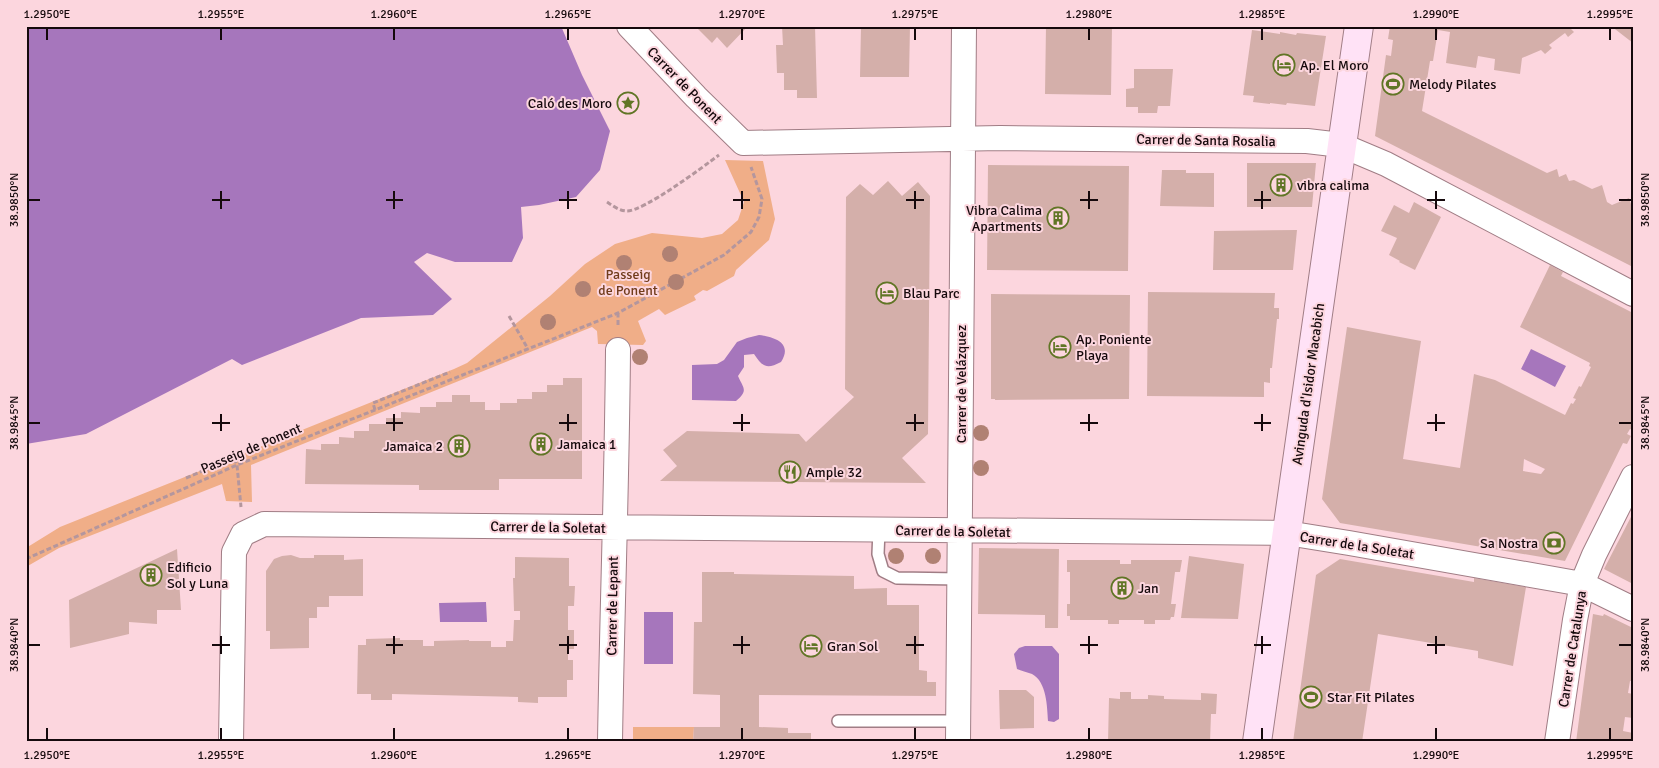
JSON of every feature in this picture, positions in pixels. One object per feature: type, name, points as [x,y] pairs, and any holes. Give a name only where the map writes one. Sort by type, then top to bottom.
[{"type":"street","name":"Carrer de Ponent","points":[[628,26],[743,143]]},
{"type":"street","name":"Carrer de Velázquez","points":[[958,731],[964,26]]},
{"type":"street","name":"Avinguda d'Isidor Macabich","points":[[1257,742],[1359,26]]},
{"type":"street","name":"Carrer de Santa Rosalia","points":[[743,143],[963,139],[1307,141],[1342,145],[1386,164],[1633,294]]},
{"type":"street","name":"Carrer de Lepant","points":[[610,742],[612,568],[615,528],[618,350]]},
{"type":"street","name":"Carrer de Catalunya","points":[[1557,742],[1582,584],[1594,555],[1633,477]]},
{"type":"street","name":"Carrer de la Soletat","points":[[243,534],[264,524],[1287,533],[1582,584],[1633,609]]},
{"type":"street","points":[[231,742],[234,552],[243,534]]},
{"type":"lane","points":[[879,530],[878,554],[882,571],[897,578],[960,579]]},
{"type":"lane","points":[[838,721],[958,731]]},
{"type":"path","name":"Passeig de Ponent","points":[[26,559],[237,465],[618,313],[724,255],[751,232],[759,217],[762,199],[743,143]]},
{"type":"path","points":[[606,202],[615,208],[628,211],[645,206],[720,155]]},
{"type":"path","points":[[509,316],[528,349]]},
{"type":"path","points":[[375,410],[372,403],[450,372]]},
{"type":"path","points":[[186,478],[234,458],[237,465],[243,534]]},
{"type":"green space","name":"Passeig de Ponent","points":[[725,160],[763,161],[775,219],[769,240],[736,270],[734,276],[707,291],[703,290],[694,296],[696,300],[665,315],[659,309],[638,321],[646,341],[643,345],[598,344],[597,331],[592,327],[251,465],[252,502],[226,501],[222,484],[59,548],[26,567],[26,548],[60,527],[467,363],[550,296],[585,264],[615,244],[652,233],[702,238],[722,234],[738,220],[744,202]]},
{"type":"green space","points":[[633,727],[694,727],[693,742],[633,742]]},
{"type":"shaded area","points":[[26,26],[561,26],[582,75],[610,131],[600,170],[576,197],[521,207],[523,238],[512,262],[455,262],[427,253],[414,262],[452,299],[433,315],[361,318],[242,365],[232,359],[86,434],[26,444]]},
{"type":"shaded area","points":[[759,335],[776,339],[784,346],[785,350],[781,362],[772,366],[765,366],[754,354],[744,355],[744,367],[738,376],[744,391],[736,401],[692,400],[692,365],[717,364],[724,360],[737,342]]},
{"type":"shaded area","points":[[1531,349],[1566,366],[1555,387],[1521,369]]},
{"type":"shaded area","points":[[486,602],[487,622],[440,622],[439,603]]},
{"type":"shaded area","points":[[644,612],[673,612],[673,664],[644,664]]},
{"type":"shaded area","points":[[1025,646],[1052,646],[1059,654],[1059,719],[1054,722],[1048,721],[1045,695],[1041,683],[1032,674],[1017,669],[1014,654],[1019,648]]},
{"type":"building","points":[[695,26],[748,26],[727,48],[717,37],[712,43]]},
{"type":"building","points":[[782,26],[815,26],[817,98],[797,98],[797,90],[784,90],[784,73],[777,73],[776,45],[783,45]]},
{"type":"building","points":[[861,26],[910,26],[909,77],[860,77]]},
{"type":"building","points":[[1046,26],[1112,26],[1111,95],[1045,94]]},
{"type":"building","points":[[1390,26],[1571,26],[1570,28],[1574,32],[1568,37],[1565,33],[1549,45],[1552,48],[1545,54],[1541,50],[1522,58],[1520,74],[1494,70],[1495,59],[1478,56],[1476,68],[1446,63],[1450,32],[1438,30],[1433,61],[1430,61],[1422,111],[1547,173],[1557,169],[1559,177],[1566,174],[1569,181],[1574,180],[1592,189],[1602,185],[1607,202],[1612,205],[1629,198],[1633,210],[1633,267],[1375,136],[1386,55],[1391,56],[1393,40],[1388,39]]},
{"type":"building","points":[[1611,26],[1633,26],[1633,43]]},
{"type":"building","name":"Ap. El Moro","points":[[1252,30],[1280,34],[1280,32],[1296,35],[1297,33],[1326,36],[1315,106],[1253,102],[1254,96],[1243,95]]},
{"type":"building","points":[[1134,69],[1173,69],[1170,106],[1158,106],[1157,113],[1138,113],[1138,107],[1126,107],[1126,89],[1134,88]]},
{"type":"building","name":"vibra calima","points":[[1247,163],[1316,163],[1312,207],[1247,207]]},
{"type":"building","name":"Vibra Calima Apartments","points":[[988,165],[1129,166],[1128,271],[987,270]]},
{"type":"building","points":[[1162,170],[1186,170],[1186,173],[1214,173],[1214,207],[1160,206]]},
{"type":"building","name":"Blau Parc","points":[[888,181],[902,196],[918,182],[930,196],[928,434],[902,458],[926,483],[660,481],[677,466],[663,450],[687,431],[799,434],[806,442],[854,397],[845,389],[846,197],[860,184],[873,195]]},
{"type":"building","points":[[1414,202],[1441,217],[1415,270],[1389,255],[1397,238],[1381,231],[1394,205],[1409,213]]},
{"type":"building","points":[[1297,230],[1293,270],[1213,270],[1214,231]]},
{"type":"building","points":[[1550,265],[1563,272],[1561,276],[1633,313],[1633,430],[1630,429],[1627,434],[1631,436],[1627,444],[1623,443],[1565,561],[1340,523],[1322,499],[1347,327],[1421,341],[1403,459],[1460,468],[1474,374],[1495,380],[1565,415],[1571,403],[1573,404],[1576,399],[1573,398],[1591,367],[1589,366],[1590,363],[1520,327]],"holes":[[[1524,459],[1545,469],[1541,474],[1523,471]]]},
{"type":"building","points":[[1148,292],[1275,293],[1274,308],[1279,308],[1279,319],[1277,319],[1272,368],[1270,368],[1270,383],[1264,382],[1264,397],[1147,396]]},
{"type":"building","name":"Ap. Poniente Playa","points":[[991,294],[1130,295],[1129,399],[991,399]]},
{"type":"building","points":[[563,378],[582,378],[582,479],[499,479],[499,490],[419,490],[419,485],[305,484],[306,449],[321,450],[321,444],[339,444],[339,437],[354,438],[354,431],[369,431],[369,424],[386,424],[386,418],[401,418],[401,412],[420,413],[420,407],[436,407],[436,402],[452,402],[452,395],[470,395],[470,402],[485,402],[485,410],[500,410],[500,403],[517,403],[517,399],[532,399],[532,392],[547,392],[547,385],[563,385]]},
{"type":"building","points":[[1633,513],[1633,584],[1604,569]]},
{"type":"building","points":[[979,548],[1059,549],[1058,628],[1045,628],[1045,615],[978,614]]},
{"type":"building","name":"Edificio Sol y Luna","points":[[177,549],[181,610],[157,610],[157,624],[129,622],[129,634],[70,648],[69,600]]},
{"type":"building","points":[[291,555],[300,558],[314,558],[314,555],[344,555],[344,560],[363,559],[363,596],[329,596],[329,607],[317,607],[317,618],[309,618],[309,648],[270,649],[270,631],[266,631],[266,571],[274,559]]},
{"type":"building","points":[[1189,556],[1244,564],[1238,619],[1181,618]]},
{"type":"building","points":[[515,557],[569,558],[569,586],[575,586],[574,606],[568,606],[568,630],[574,630],[574,649],[568,649],[568,660],[573,660],[573,680],[567,680],[567,697],[538,697],[538,703],[518,702],[518,697],[392,694],[392,700],[371,700],[371,694],[357,694],[358,645],[366,645],[366,639],[400,638],[400,640],[423,640],[423,646],[434,646],[434,641],[491,641],[491,647],[506,647],[506,641],[513,641],[514,620],[520,620],[520,611],[514,611],[513,578],[515,578]]},
{"type":"building","points":[[1340,559],[1474,582],[1474,578],[1526,587],[1513,666],[1478,658],[1478,651],[1378,634],[1362,742],[1293,742],[1316,575]]},
{"type":"building","name":"Jan","points":[[1067,560],[1120,560],[1120,564],[1131,564],[1131,560],[1182,560],[1180,572],[1175,572],[1171,604],[1176,604],[1174,617],[1171,617],[1170,620],[1155,620],[1155,624],[1144,624],[1144,620],[1119,620],[1119,624],[1108,624],[1108,620],[1070,620],[1070,616],[1067,616],[1067,604],[1070,604],[1070,572],[1067,572]]},
{"type":"building","points":[[702,572],[854,576],[854,589],[887,588],[887,605],[919,605],[919,670],[927,671],[927,682],[936,682],[936,696],[759,695],[759,727],[788,728],[788,733],[811,733],[811,742],[693,742],[694,727],[720,727],[720,695],[693,694],[694,622],[702,622]]},
{"type":"building","points":[[1593,614],[1603,616],[1604,614],[1633,628],[1633,681],[1630,681],[1628,693],[1633,694],[1633,718],[1625,717],[1623,731],[1633,733],[1633,742],[1576,742]]},
{"type":"building","points":[[999,690],[1026,690],[1034,697],[1034,728],[1000,729]]},
{"type":"building","points":[[1120,692],[1131,692],[1131,699],[1148,699],[1148,695],[1164,696],[1164,699],[1201,700],[1201,693],[1217,694],[1216,714],[1211,714],[1210,742],[1108,742],[1109,698],[1120,699]]},
{"type":"place","name":"Ap. El Moro","points":[[1284,65]]},
{"type":"place","name":"Melody Pilates","points":[[1393,84]]},
{"type":"place","name":"Caló des Moro","points":[[628,103]]},
{"type":"place","name":"vibra calima","points":[[1281,185]]},
{"type":"place","name":"Vibra Calima Apartments","points":[[1058,218]]},
{"type":"place","name":"Blau Parc","points":[[887,293]]},
{"type":"place","name":"Ap. Poniente Playa","points":[[1060,347]]},
{"type":"place","name":"Jamaica 1","points":[[541,444]]},
{"type":"place","name":"Jamaica 2","points":[[459,446]]},
{"type":"place","name":"Ample 32","points":[[790,472]]},
{"type":"place","name":"Sa Nostra","points":[[1554,543]]},
{"type":"place","name":"Edificio Sol y Luna","points":[[151,575]]},
{"type":"place","name":"Jan","points":[[1122,588]]},
{"type":"place","name":"Gran Sol","points":[[811,646]]},
{"type":"place","name":"Star Fit Pilates","points":[[1311,697]]}]
